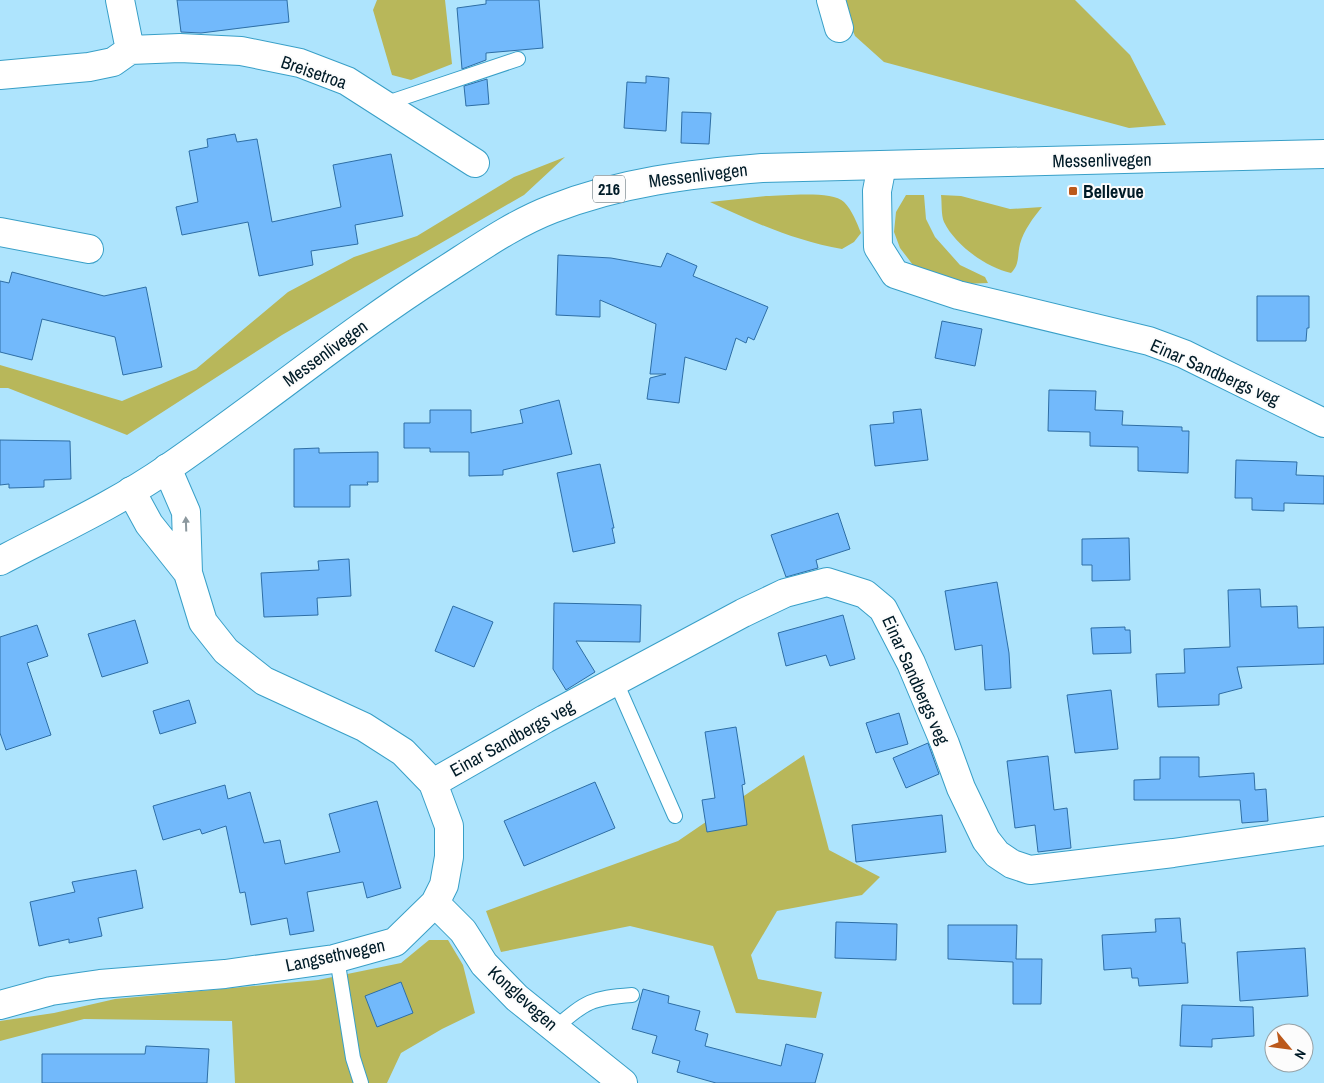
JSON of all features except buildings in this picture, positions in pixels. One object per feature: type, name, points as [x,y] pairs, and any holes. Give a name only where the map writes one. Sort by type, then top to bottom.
[{"type":"street","points":[[120,0],[130,50]]},
{"type":"street","points":[[831,0],[840,28]]},
{"type":"street","name":"Breisetroa","points":[[0,75],[89,67],[113,62],[130,50],[180,48],[240,51],[300,63],[347,81],[475,163]]},
{"type":"street","name":"Messenlivegen","points":[[0,561],[131,491],[168,468],[395,302],[492,240],[550,210],[622,185],[688,174],[762,168],[1324,154]]},
{"type":"street","name":"Einar Sandbergs veg","points":[[882,165],[877,191],[878,247],[895,274],[958,295],[1149,341],[1184,354],[1324,423]]},
{"type":"street","points":[[0,232],[89,250]]},
{"type":"street","name":"Langsethvegen","points":[[0,1005],[51,991],[100,984],[225,974],[337,958],[395,942],[435,903],[444,885],[449,857],[449,826],[433,783],[402,752],[364,727],[264,681],[226,651],[203,622],[188,573],[186,512],[168,468]]},
{"type":"street","name":"Langsethvegen","points":[[131,491],[149,524],[188,573]]},
{"type":"street","name":"Einar Sandbergs veg","points":[[433,783],[616,682],[785,593],[827,582],[845,586],[865,594],[883,609],[910,663],[945,744],[961,788],[986,840],[997,854],[1012,864],[1030,870],[1174,854],[1324,831]]},
{"type":"street","name":"Konglevegen","points":[[435,903],[463,931],[484,964],[517,998],[623,1083]]},
{"type":"lane","points":[[383,104],[518,59]]},
{"type":"lane","points":[[616,682],[675,816]]},
{"type":"lane","points":[[337,958],[353,1058],[361,1083]]},
{"type":"lane","points":[[555,1028],[581,1006],[600,997],[632,995]]},
{"type":"shaded area","points":[[377,0],[445,0],[452,64],[411,80],[392,75],[373,10]]},
{"type":"shaded area","points":[[840,0],[1075,0],[1130,55],[1166,125],[1129,128],[884,62],[855,36]]},
{"type":"shaded area","points":[[565,157],[524,195],[282,335],[127,435],[8,388],[0,388],[0,365],[122,401],[196,369],[288,292],[354,257],[417,236],[514,177]]},
{"type":"shaded area","points":[[819,195],[838,198],[849,209],[861,233],[854,242],[842,249],[825,246],[774,230],[710,202],[766,196]]},
{"type":"shaded area","points":[[906,195],[924,195],[926,219],[935,237],[960,265],[985,277],[988,283],[964,284],[913,265],[900,248],[894,232],[896,212]]},
{"type":"shaded area","points":[[941,195],[961,196],[1010,209],[1042,207],[1024,234],[1020,244],[1017,263],[1011,273],[982,261],[956,239],[944,222]]},
{"type":"shaded area","points":[[804,755],[829,850],[880,877],[862,895],[777,911],[751,955],[758,979],[822,992],[816,1018],[736,1013],[713,946],[630,926],[501,952],[486,911],[678,841]]},
{"type":"shaded area","points":[[429,940],[448,940],[463,965],[475,1013],[442,1029],[401,1053],[387,1083],[235,1083],[232,1021],[84,1019],[0,1041],[0,1021],[54,1013],[115,999],[318,980],[401,963]]},
{"type":"place","name":"Bellevue","points":[[1073,191]]}]
